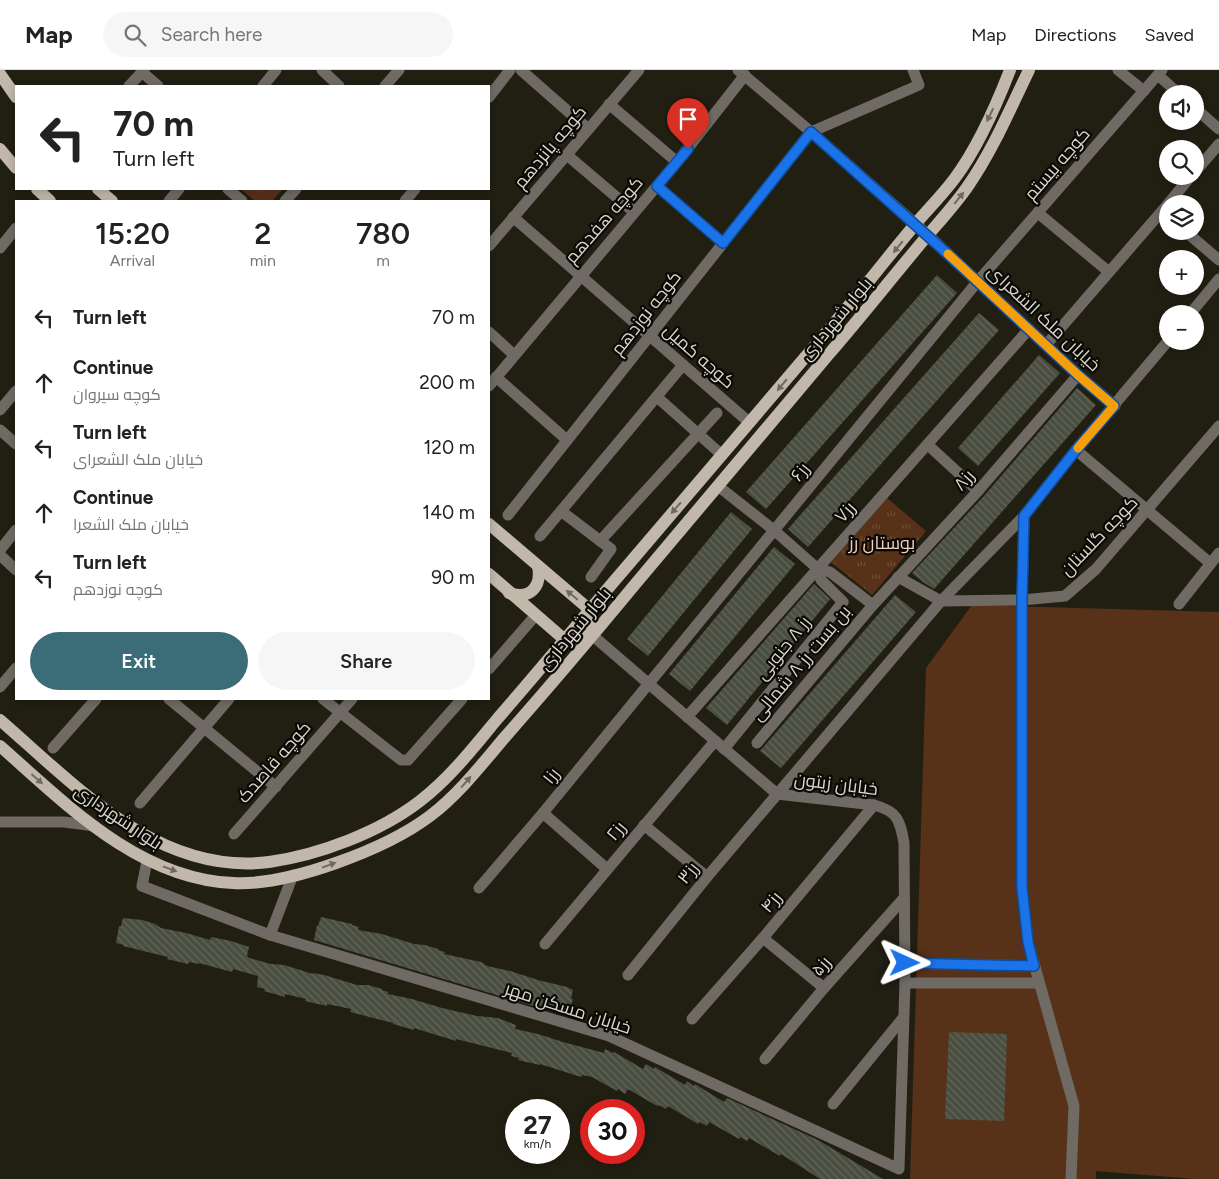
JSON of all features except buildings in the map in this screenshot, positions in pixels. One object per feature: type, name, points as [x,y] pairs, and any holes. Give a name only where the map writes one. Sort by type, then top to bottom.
[{"type":"main road","name":"بلوار شهرداری","points":[[0,720],[120,821],[158,843],[197,857],[232,864],[269,862],[303,855],[346,841],[384,824],[419,802],[442,782],[471,750],[867,285],[914,225],[956,177],[980,136],[1010,70]]},
{"type":"main road","name":"بلوار شهرداری","points":[[0,746],[60,799],[95,826],[147,861],[196,878],[236,883],[310,872],[393,838],[429,816],[456,793],[592,636],[968,187],[990,150],[1029,70]]},
{"type":"main road","points":[[0,72],[15,95]]},
{"type":"main road","points":[[0,149],[15,167]]},
{"type":"main road","points":[[99,190],[111,200]]},
{"type":"main road","points":[[490,525],[590,610],[592,636],[565,640],[490,575]]},
{"type":"main road","points":[[509,593],[517,596],[534,589],[539,579],[538,566]]},
{"type":"street","points":[[264,85],[276,70]]},
{"type":"street","points":[[322,70],[338,85]]},
{"type":"street","points":[[386,85],[400,70]]},
{"type":"street","points":[[490,96],[510,70]]},
{"type":"street","points":[[521,70],[588,129]]},
{"type":"street","name":"کوچه پانزدهم","points":[[490,245],[639,70]]},
{"type":"street","points":[[811,132],[919,85],[914,70]]},
{"type":"street","points":[[1118,70],[1144,91]]},
{"type":"street","points":[[130,85],[143,71],[157,85]]},
{"type":"street","name":"خیابان ملک الشعرای","points":[[741,73],[811,132],[914,225],[928,235],[1078,375],[1114,406]]},
{"type":"street","name":"کوچه هفدهم","points":[[492,381],[580,275],[678,162],[741,73]]},
{"type":"street","points":[[1160,73],[1171,85]]},
{"type":"street","name":"کوچه بیستم","points":[[978,281],[1160,73]]},
{"type":"street","points":[[609,104],[678,162]]},
{"type":"street","points":[[1204,116],[1219,129]]},
{"type":"street","name":"کوچه نوزدهم","points":[[508,515],[811,132]]},
{"type":"street","points":[[1204,162],[1219,144]]},
{"type":"street","points":[[566,154],[634,212]]},
{"type":"street","points":[[1177,195],[1184,185]]},
{"type":"street","points":[[657,186],[723,243]]},
{"type":"street","points":[[170,200],[178,190]]},
{"type":"street","points":[[229,190],[241,200]]},
{"type":"street","points":[[287,200],[295,190]]},
{"type":"street","points":[[407,200],[415,190]]},
{"type":"street","points":[[1038,213],[1109,272]]},
{"type":"street","name":"کوچه کمیل","points":[[513,217],[750,423]]},
{"type":"street","points":[[1046,345],[1159,217]]},
{"type":"street","points":[[0,248],[15,229]]},
{"type":"street","points":[[1196,240],[1219,260]]},
{"type":"street","points":[[1197,305],[1219,279]]},
{"type":"street","name":"رز۶","points":[[648,684],[978,281]]},
{"type":"street","name":"رز۷","points":[[687,717],[1029,329]]},
{"type":"street","points":[[490,333],[514,355]]},
{"type":"street","name":"رز۳","points":[[628,975],[707,877],[941,601],[1024,516],[1076,450],[1161,350]]},
{"type":"street","points":[[540,536],[683,365]]},
{"type":"street","name":"رز۸","points":[[873,605],[978,491],[1078,375]]},
{"type":"street","points":[[492,381],[567,440]]},
{"type":"street","points":[[0,410],[15,391]]},
{"type":"street","points":[[657,397],[722,455]]},
{"type":"street","points":[[600,541],[717,412]]},
{"type":"street","name":"کوچه گلستان","points":[[941,601],[1022,600],[1065,596],[1096,569],[1219,426]]},
{"type":"street","points":[[0,430],[15,443]]},
{"type":"street","points":[[928,445],[978,491]]},
{"type":"street","points":[[1076,450],[1210,563]]},
{"type":"street","points":[[718,486],[775,531],[818,569],[830,572],[873,605]]},
{"type":"street","points":[[561,511],[611,549],[591,577]]},
{"type":"street","points":[[1024,516],[1022,600],[1022,888],[1028,942],[1074,1106],[1071,1179]]},
{"type":"street","points":[[0,550],[15,531]]},
{"type":"street","points":[[1179,604],[1219,553]]},
{"type":"street","points":[[0,555],[15,569]]},
{"type":"street","name":"رز ۸ جنوبی","points":[[720,745],[842,602],[821,580],[818,569]]},
{"type":"street","points":[[898,577],[941,601]]},
{"type":"street","name":"بن بست رز ۸ شمالی","points":[[757,743],[873,605]]},
{"type":"street","points":[[490,668],[536,616]]},
{"type":"street","name":"خیابان زیتون","points":[[592,636],[777,794],[874,805],[886,808],[900,822],[904,842],[905,983],[899,1169]]},
{"type":"street","points":[[0,687],[15,669]]},
{"type":"street","name":"رز۱","points":[[479,888],[648,684]]},
{"type":"street","points":[[54,748],[95,700]]},
{"type":"street","points":[[170,700],[276,786]]},
{"type":"street","points":[[140,803],[228,700]]},
{"type":"street","points":[[324,700],[401,760],[408,760],[461,700]]},
{"type":"street","name":"کوچه قاصدک","points":[[234,834],[351,700]]},
{"type":"street","name":"رز۲","points":[[545,944],[644,825],[720,745]]},
{"type":"street","name":"رز۴","points":[[692,1019],[763,938],[874,805]]},
{"type":"street","points":[[543,813],[607,869]]},
{"type":"street","points":[[0,822],[64,822],[95,826]]},
{"type":"street","points":[[644,825],[707,877]]},
{"type":"street","name":"خیابان مسکن مهر","points":[[147,861],[142,886],[270,935],[609,1036],[899,1169]]},
{"type":"street","points":[[270,935],[293,875]]},
{"type":"street","name":"رز۵","points":[[765,1059],[824,988],[904,898]]},
{"type":"street","points":[[763,938],[824,988]]},
{"type":"street","points":[[905,963],[1034,966]]},
{"type":"street","points":[[905,983],[1039,983]]},
{"type":"street","points":[[833,1104],[903,1018]]},
{"type":"green space","points":[[242,190],[282,190],[273,200],[254,200]]},
{"type":"green space","name":"بوستان رز","points":[[887,498],[926,531],[872,595],[831,562]]},
{"type":"green space","points":[[972,605],[1219,612],[1219,1179],[1195,1179],[1096,1171],[1096,1179],[910,1179],[926,668]]},
{"type":"slow traffic","points":[[948,254],[1114,406],[1078,448]]},
{"type":"route","points":[[688,149],[657,186],[723,243],[811,132],[914,225],[928,235],[1078,375],[1114,406],[1076,450],[1024,516],[1022,600],[1022,888],[1028,942],[1034,966],[905,963]]}]
